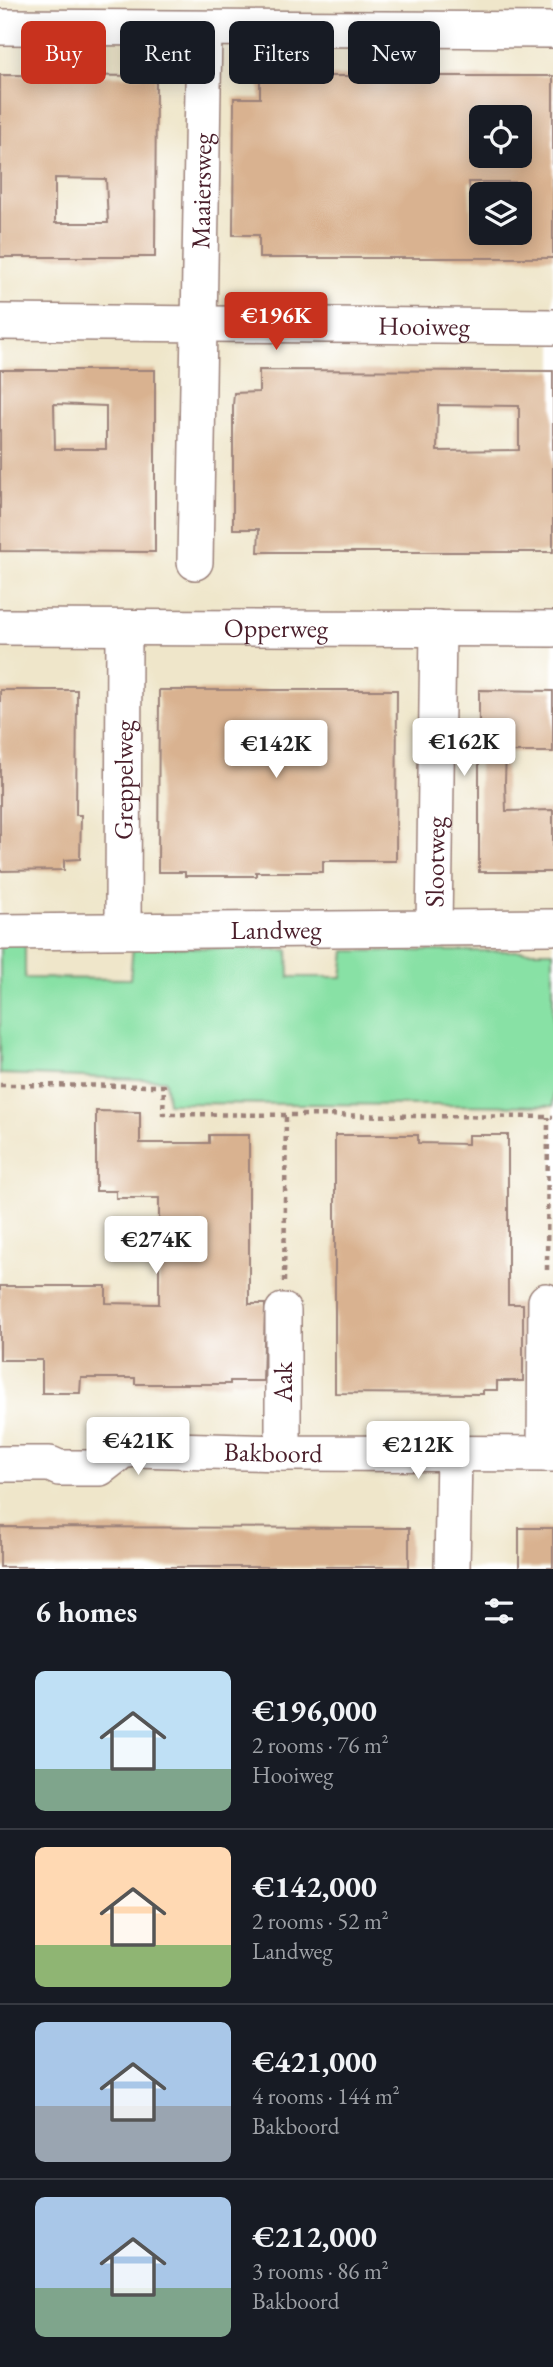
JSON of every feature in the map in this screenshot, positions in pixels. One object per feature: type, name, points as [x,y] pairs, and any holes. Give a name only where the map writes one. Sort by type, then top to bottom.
[{"type":"street","points":[[0,27],[120,29]]},
{"type":"street","points":[[215,30],[553,30]]},
{"type":"street","name":"Maaiersweg","points":[[195,562],[203,84]]},
{"type":"street","name":"Hooiweg","points":[[0,322],[553,327]]},
{"type":"street","name":"Opperweg","points":[[0,627],[553,629]]},
{"type":"street","name":"Slootweg","points":[[434,928],[438,628]]},
{"type":"street","name":"Greppelweg","points":[[123,930],[124,629]]},
{"type":"street","name":"Landweg","points":[[0,932],[553,927]]},
{"type":"street","points":[[546,1301],[549,1454]]},
{"type":"street","name":"Aak","points":[[283,1311],[283,1453]]},
{"type":"street","name":"Bakboord","points":[[0,1464],[100,1468],[122,1451],[130,1449],[283,1453],[549,1454]]},
{"type":"street","points":[[452,1569],[454,1453]]},
{"type":"path","points":[[0,1086],[164,1086],[163,1114],[551,1117],[546,1301]]},
{"type":"path","points":[[283,1311],[286,1115]]},
{"type":"green space","points":[[0,943],[25,943],[25,978],[130,979],[133,946],[288,950],[289,977],[342,977],[345,951],[553,951],[553,1106],[168,1103],[165,1080],[0,1074]]},
{"type":"building","points":[[0,75],[21,75],[21,84],[106,84],[106,76],[120,76],[120,84],[156,84],[155,257],[0,257]],"holes":[[[55,178],[106,179],[108,223],[55,223]]]},
{"type":"building","points":[[334,76],[348,76],[348,84],[440,84],[440,76],[553,76],[553,258],[259,258],[259,235],[233,235],[234,98],[260,98],[260,84],[334,84]]},
{"type":"building","points":[[0,370],[155,370],[155,552],[0,551]],"holes":[[[54,404],[106,406],[106,449],[55,449]]]},
{"type":"building","points":[[259,370],[553,371],[553,552],[258,552],[259,529],[233,529],[233,406],[234,393],[259,392]],"holes":[[[438,405],[519,406],[519,450],[437,451]]]},
{"type":"building","points":[[0,690],[77,690],[76,815],[81,815],[80,859],[64,860],[64,870],[0,871]]},
{"type":"building","points":[[159,690],[397,690],[396,861],[323,861],[323,872],[256,872],[256,876],[185,876],[185,872],[158,872]]},
{"type":"building","points":[[479,690],[553,691],[553,752],[506,752],[505,782],[506,811],[553,810],[553,872],[479,872]]},
{"type":"building","points":[[96,1111],[140,1112],[140,1143],[209,1143],[209,1135],[249,1135],[249,1304],[265,1304],[263,1381],[230,1381],[230,1384],[135,1384],[135,1378],[81,1378],[80,1393],[42,1393],[42,1360],[0,1360],[0,1286],[106,1286],[106,1303],[159,1304],[159,1198],[116,1198],[116,1191],[96,1191]]},
{"type":"building","points":[[335,1135],[418,1135],[418,1143],[468,1144],[468,1135],[508,1135],[508,1304],[523,1304],[523,1381],[497,1381],[497,1390],[483,1390],[483,1394],[335,1393]]},
{"type":"building","points":[[0,1527],[409,1528],[409,1567],[0,1567]]},
{"type":"building","points":[[519,1528],[553,1528],[553,1568],[519,1568]]}]
